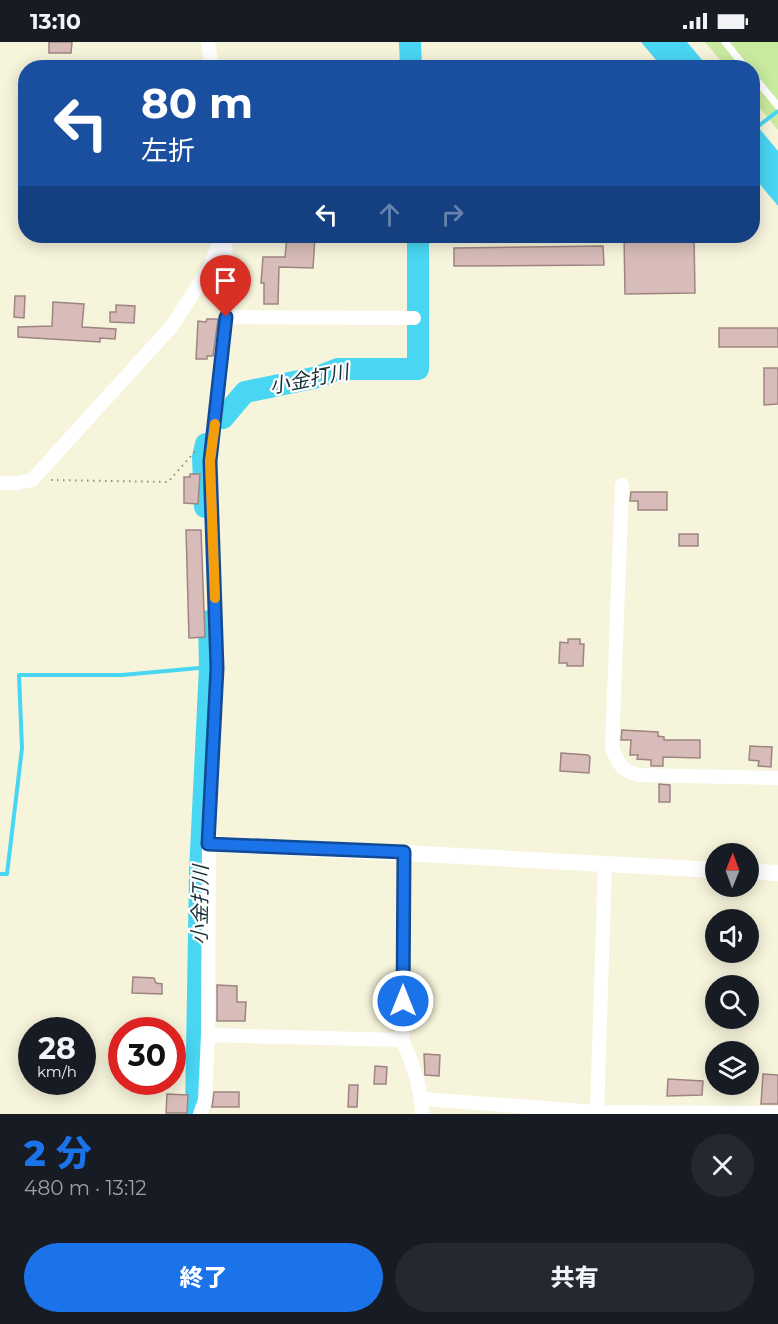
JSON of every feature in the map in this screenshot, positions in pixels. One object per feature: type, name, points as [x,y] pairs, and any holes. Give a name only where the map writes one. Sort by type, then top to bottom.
[{"type":"street","points":[[208,42],[211,60]]},
{"type":"street","points":[[0,483],[32,480],[172,326],[210,267],[220,243]]},
{"type":"street","points":[[200,1114],[205,1100],[208,1035],[208,844],[217,668],[210,461],[226,317],[223,243]]},
{"type":"street","points":[[226,317],[414,318]]},
{"type":"street","points":[[622,485],[612,748],[618,765],[629,773],[639,775],[778,778]]},
{"type":"street","points":[[208,844],[404,852],[705,870]]},
{"type":"street","points":[[404,852],[402,1040],[411,1059],[422,1099],[422,1114]]},
{"type":"street","points":[[597,1112],[605,865]]},
{"type":"street","points":[[759,872],[778,873]]},
{"type":"street","points":[[208,1035],[402,1040]]},
{"type":"street","points":[[422,1099],[597,1112],[778,1113]]},
{"type":"lane","points":[[724,42],[739,60]]},
{"type":"lane","points":[[760,84],[778,106]]},
{"type":"path","points":[[32,480],[168,482],[199,448]]},
{"type":"green space","points":[[705,42],[778,42],[778,130],[760,108],[760,60],[720,60]]},
{"type":"water","points":[[641,42],[687,42],[702,60],[656,60]]},
{"type":"water","points":[[760,129],[778,151],[778,206],[760,184]]},
{"type":"building","points":[[49,42],[72,42],[71,53],[49,53]]},
{"type":"building","points":[[286,243],[315,243],[313,268],[279,267],[278,304],[264,304],[264,283],[261,283],[263,257],[285,257]]},
{"type":"building","points":[[624,243],[694,243],[695,293],[625,294]]},
{"type":"building","points":[[603,246],[604,265],[454,266],[454,248]]},
{"type":"building","points":[[15,296],[25,296],[24,318],[14,317]]},
{"type":"building","points":[[53,302],[84,304],[82,327],[116,329],[115,339],[100,338],[100,342],[18,337],[18,327],[52,326]]},
{"type":"building","points":[[116,305],[135,306],[134,323],[110,322],[110,312],[116,312]]},
{"type":"building","points":[[207,319],[218,319],[213,356],[207,356],[207,359],[196,359],[198,321],[206,322]]},
{"type":"building","points":[[719,328],[778,328],[778,347],[719,347]]},
{"type":"building","points":[[764,368],[778,368],[778,404],[764,405]]},
{"type":"building","points":[[190,474],[200,474],[198,504],[184,503],[184,477],[190,477]]},
{"type":"building","points":[[631,492],[667,492],[667,510],[638,510],[638,501],[630,501]]},
{"type":"building","points":[[186,530],[201,530],[205,637],[189,638]]},
{"type":"building","points":[[679,534],[698,534],[698,546],[679,546]]},
{"type":"building","points":[[568,639],[580,639],[580,644],[584,644],[583,666],[567,666],[567,663],[559,663],[560,642],[568,643]]},
{"type":"building","points":[[622,730],[658,732],[658,736],[664,737],[664,740],[700,740],[700,758],[663,757],[663,766],[651,766],[651,760],[637,759],[638,755],[630,755],[631,740],[621,740]]},
{"type":"building","points":[[750,746],[772,747],[771,767],[758,766],[759,761],[749,760]]},
{"type":"building","points":[[561,753],[588,755],[590,757],[589,773],[560,771]]},
{"type":"building","points":[[659,784],[670,785],[670,802],[659,802]]},
{"type":"building","points":[[133,977],[154,978],[156,983],[162,984],[162,994],[132,993]]},
{"type":"building","points":[[217,985],[237,986],[237,1002],[246,1002],[245,1021],[217,1021]]},
{"type":"building","points":[[424,1054],[440,1055],[439,1076],[425,1075]]},
{"type":"building","points":[[375,1066],[387,1067],[386,1084],[374,1084]]},
{"type":"building","points":[[763,1074],[778,1075],[778,1104],[761,1104]]},
{"type":"building","points":[[668,1079],[703,1081],[702,1095],[667,1096]]},
{"type":"building","points":[[349,1085],[358,1085],[357,1107],[348,1107]]},
{"type":"building","points":[[214,1092],[239,1092],[239,1107],[212,1107]]},
{"type":"building","points":[[167,1095],[188,1095],[187,1113],[166,1113]]},
{"type":"waterway","name":"小金打川","points":[[410,42],[411,60]]},
{"type":"waterway","points":[[760,125],[778,111]]},
{"type":"waterway","name":"小金打川","points":[[223,418],[245,392],[318,377],[338,369],[418,369],[418,243]]},
{"type":"waterway","name":"小金打川","points":[[205,507],[203,457],[206,444]]},
{"type":"waterway","name":"小金打川","points":[[196,1114],[200,872],[210,667],[209,621]]},
{"type":"waterway","points":[[0,874],[7,874],[22,748],[19,675],[122,675],[210,667]]},
{"type":"slow traffic","points":[[215,424],[210,461],[215,598]]},
{"type":"route","points":[[226,317],[210,461],[217,668],[208,844],[404,852],[403,1001]]}]
